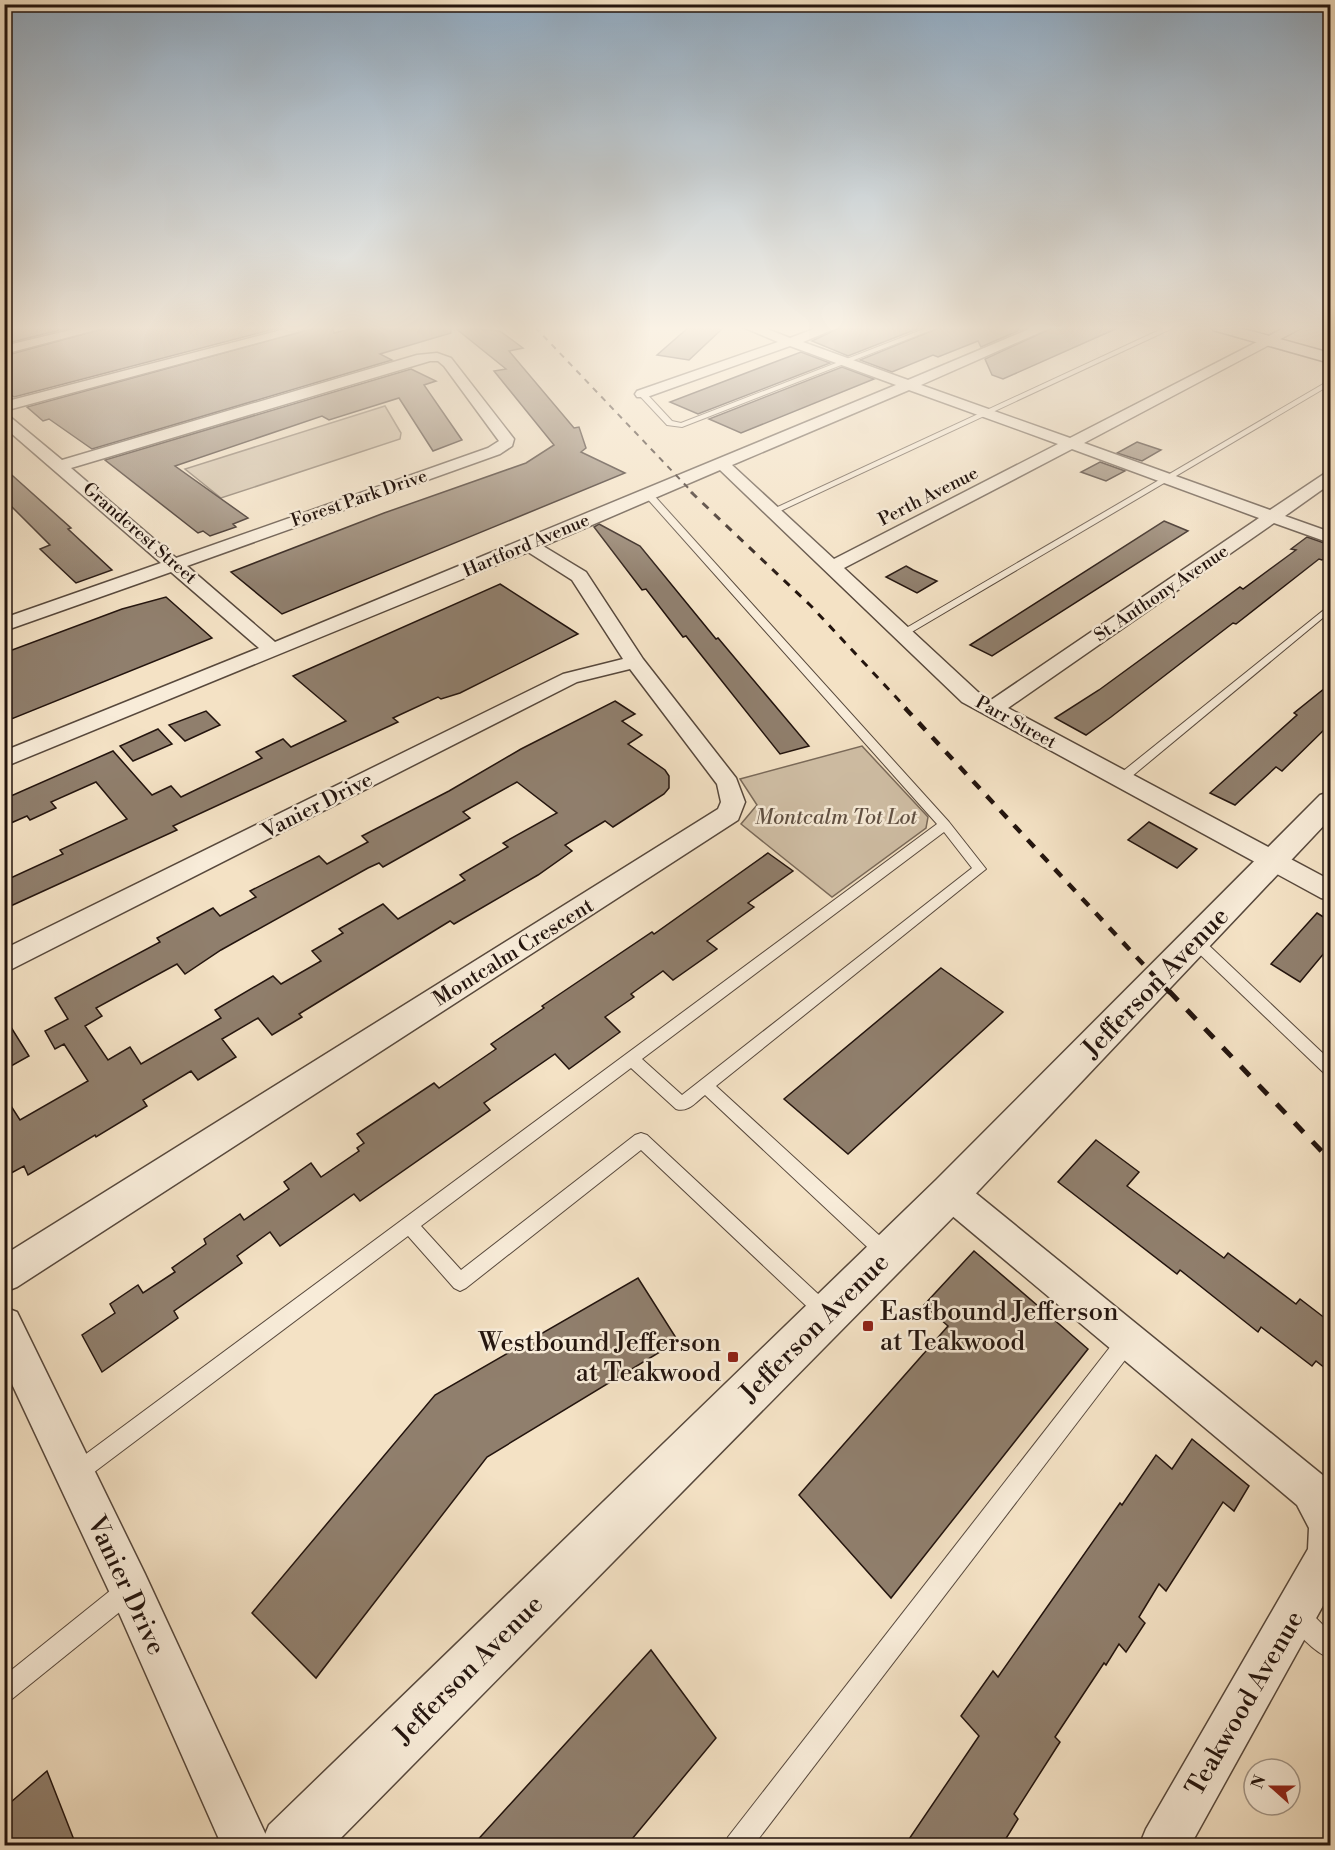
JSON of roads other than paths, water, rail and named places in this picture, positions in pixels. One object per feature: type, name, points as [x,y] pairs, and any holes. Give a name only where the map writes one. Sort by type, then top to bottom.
[{"type":"street","name":"Forest Park Drive","points":[[60,466],[237,413]]},
{"type":"street","name":"Forest Park Drive","points":[[4,625],[494,451],[507,443],[485,413]]},
{"type":"street","name":"Hartford Avenue","points":[[4,760],[529,545],[839,413]]},
{"type":"street","points":[[987,413],[1330,538]]},
{"type":"street","name":"Perth Avenue","points":[[832,567],[1131,413]]},
{"type":"street","name":"Grandcrest Street","points":[[4,419],[273,650]]},
{"type":"street","name":"Parr Street","points":[[721,464],[970,697],[1330,891]]},
{"type":"street","name":"St. Anthony Avenue","points":[[991,710],[1330,477]]},
{"type":"street","name":"Montcalm Crescent","points":[[4,1275],[729,814],[733,802],[728,783],[635,662],[579,576],[529,545]]},
{"type":"street","name":"Vanier Drive","points":[[4,962],[570,678],[635,662]]},
{"type":"street","name":"Jefferson Avenue","points":[[290,1845],[950,1193],[1330,802]]},
{"type":"street","name":"Teakwood Avenue","points":[[950,1193],[1311,1491],[1330,1526],[1329,1554],[1163,1845]]},
{"type":"street","name":"Vanier Drive","points":[[4,1325],[130,1589],[247,1845]]},
{"type":"lane","points":[[661,413],[670,423],[682,425],[712,413]]},
{"type":"lane","points":[[772,511],[985,413]]},
{"type":"lane","points":[[901,634],[1278,413]]},
{"type":"lane","points":[[632,1059],[682,1104],[980,869],[945,825],[647,493]]},
{"type":"lane","points":[[1121,779],[1330,609]]},
{"type":"lane","points":[[76,1474],[945,825]]},
{"type":"lane","points":[[1195,940],[1330,1069]]},
{"type":"lane","points":[[705,1086],[887,1255]]},
{"type":"lane","points":[[409,1225],[460,1282],[641,1140],[827,1314]]},
{"type":"lane","points":[[737,1845],[1128,1340]]},
{"type":"lane","points":[[4,1691],[130,1589]]},
{"type":"lane","points":[[1295,1614],[1330,1647]]},
{"type":"railway","points":[[617,413],[693,493]]},
{"type":"railway","points":[[691,492],[811,606],[907,709]]},
{"type":"railway","points":[[905,708],[1170,993]]},
{"type":"railway","points":[[1169,991],[1330,1160]]},
{"type":"place","name":"Eastbound Jefferson at Teakwood","points":[[868,1326]]},
{"type":"place","name":"Westbound Jefferson at Teakwood","points":[[733,1357]]},
{"type":"park label","name":"Montcalm Tot Lot","points":[[836,817]]}]
